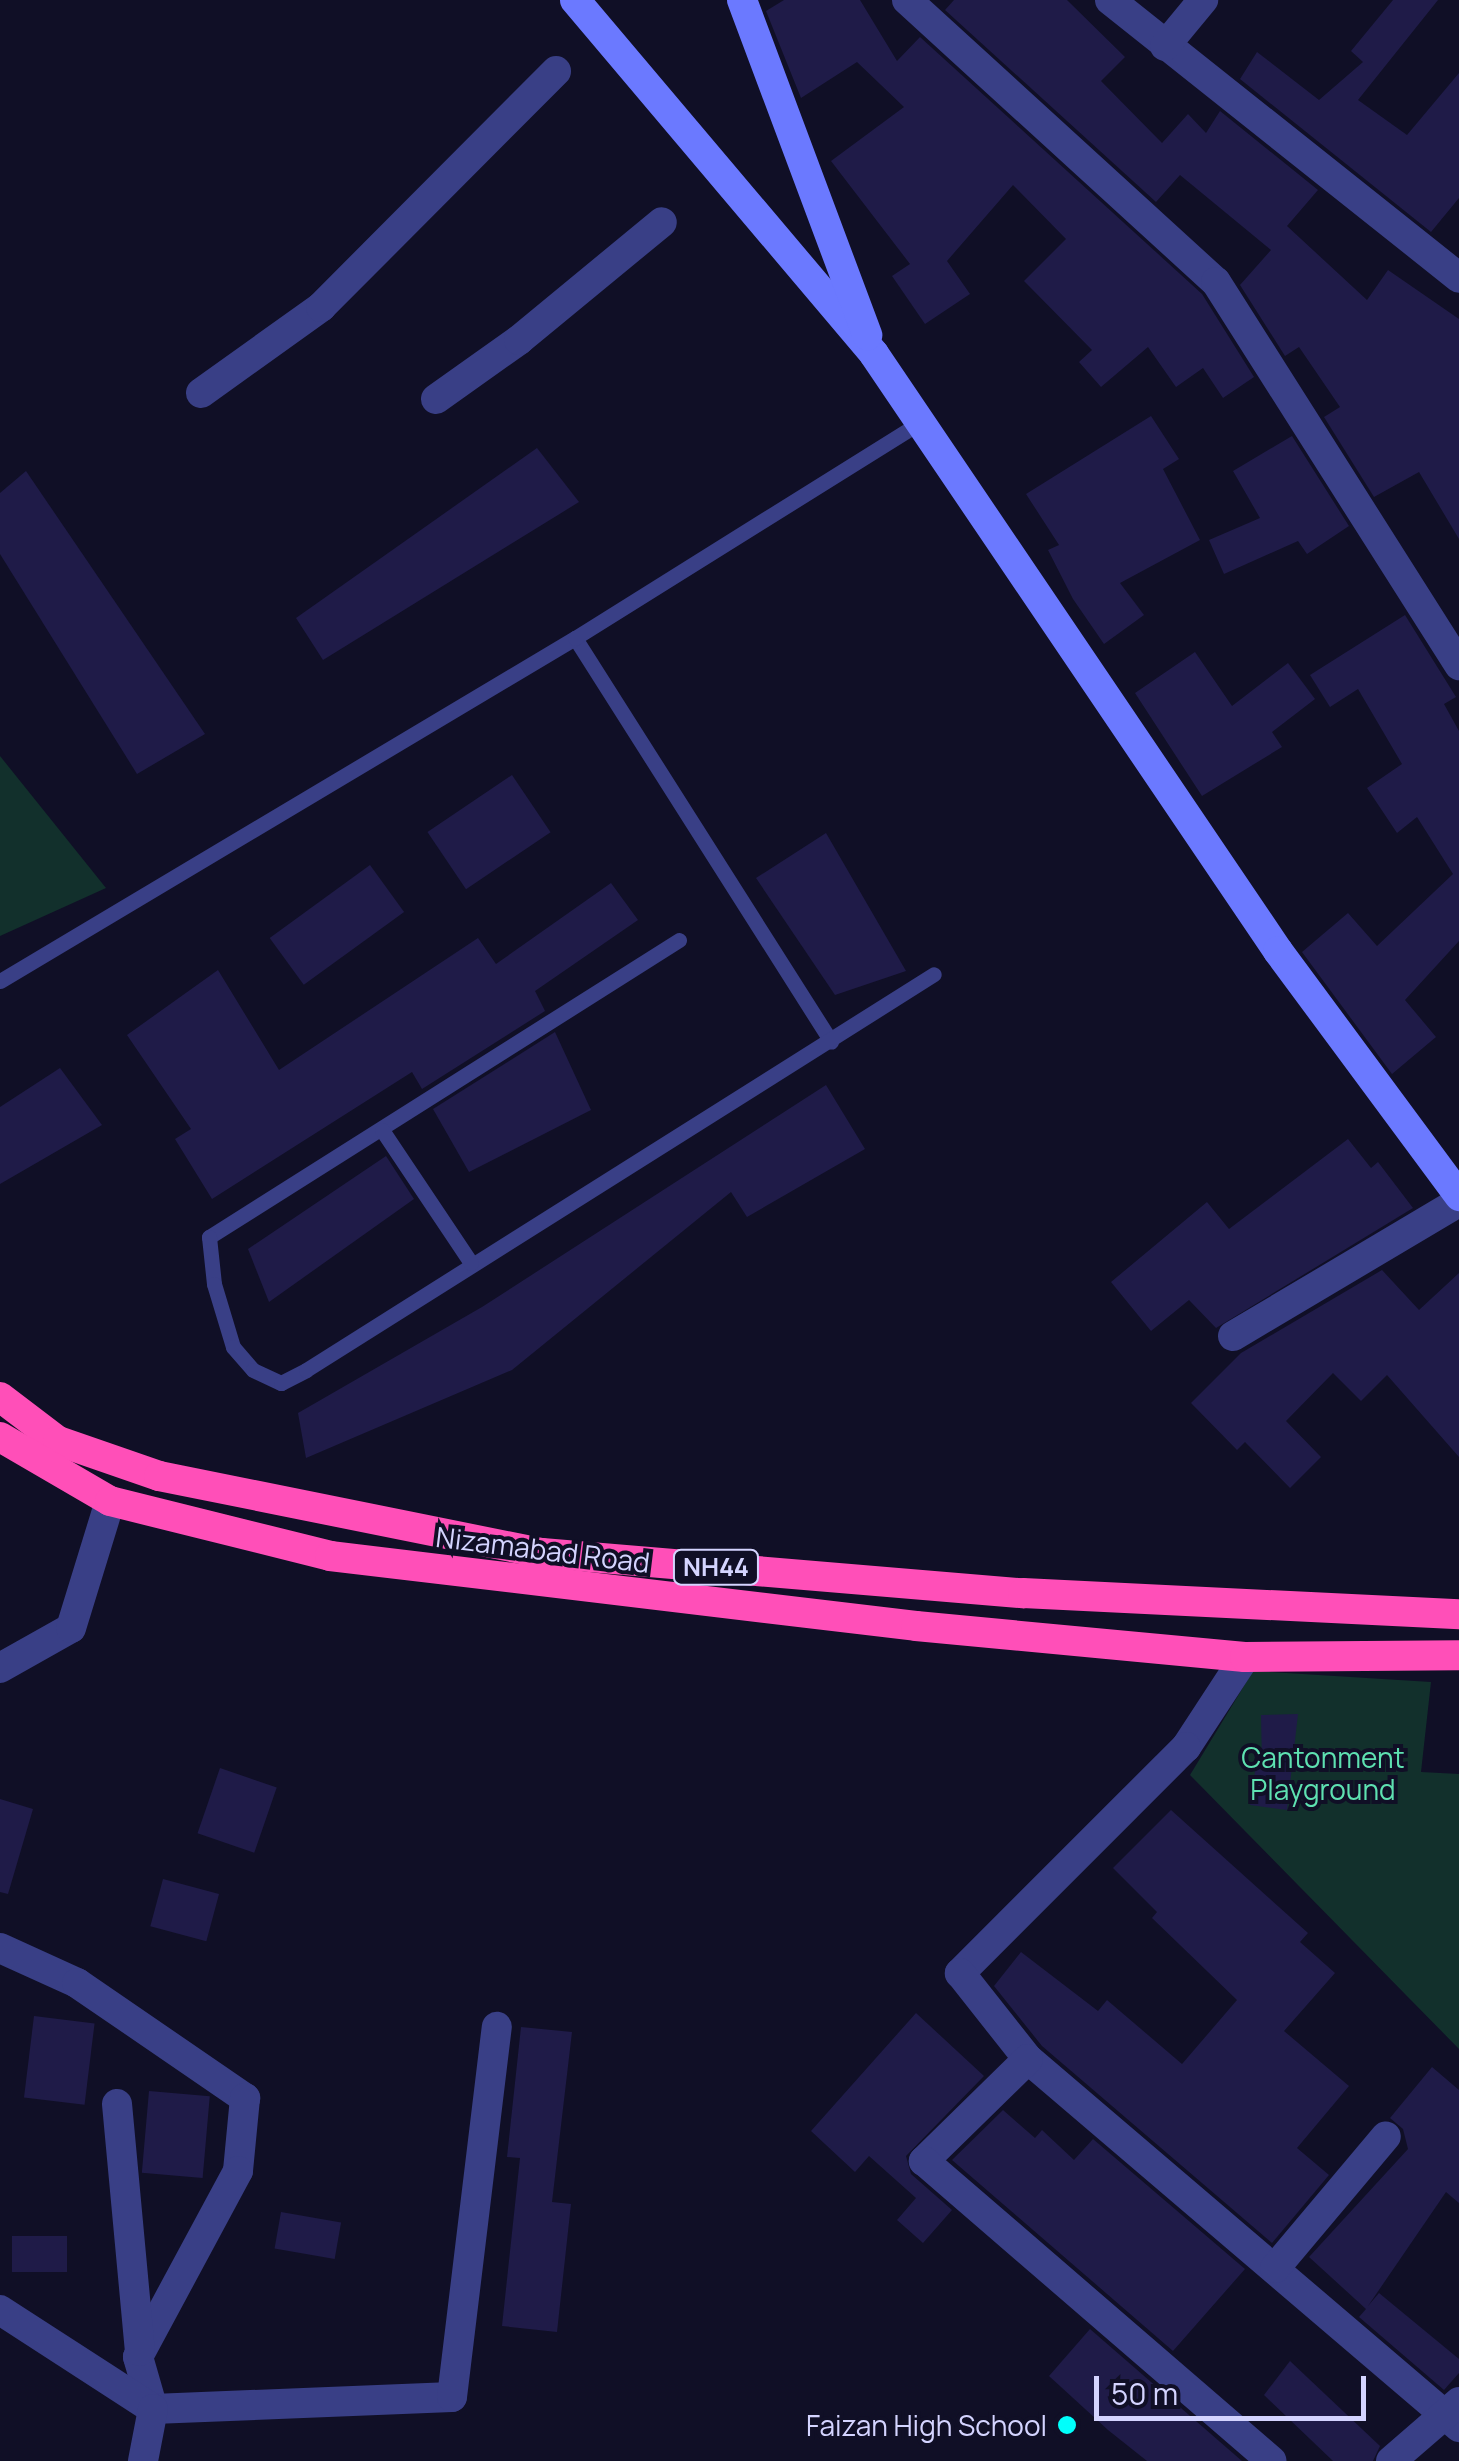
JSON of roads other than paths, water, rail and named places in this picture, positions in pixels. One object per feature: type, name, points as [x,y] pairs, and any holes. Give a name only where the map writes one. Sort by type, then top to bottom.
[{"type":"highway","name":"NH44","points":[[0,1397],[58,1441],[160,1476],[542,1553],[1023,1593],[1459,1614]]},
{"type":"highway","name":"Nizamabad Road","points":[[0,1437],[110,1501],[330,1556],[916,1626],[1245,1657],[1459,1655]]},
{"type":"main road","points":[[576,0],[874,354],[1278,952],[1459,1199]]},
{"type":"main road","points":[[742,0],[874,354]]},
{"type":"street","points":[[907,0],[1216,282],[1459,664]]},
{"type":"street","points":[[1110,0],[1459,278]]},
{"type":"street","points":[[1165,46],[1203,0]]},
{"type":"street","points":[[201,393],[321,308],[556,71]]},
{"type":"street","points":[[436,399],[520,340],[662,222]]},
{"type":"street","points":[[1233,1336],[1459,1199]]},
{"type":"street","points":[[0,1668],[70,1628],[110,1501]]},
{"type":"street","points":[[1245,1657],[1186,1747],[960,1973],[1028,2060],[1455,2414],[1391,2461]]},
{"type":"street","points":[[0,1948],[77,1983],[245,2098],[238,2170],[140,2351]]},
{"type":"street","points":[[0,2310],[154,2409],[452,2397],[497,2027]]},
{"type":"street","points":[[1028,2060],[924,2161],[1271,2461]]},
{"type":"street","points":[[117,2104],[140,2351],[154,2409],[143,2461]]},
{"type":"street","points":[[1275,2268],[1386,2136]]},
{"type":"lane","points":[[0,981],[575,638],[921,422]]},
{"type":"lane","points":[[575,638],[831,1042]]},
{"type":"lane","points":[[679,940],[209,1237],[214,1284],[233,1347],[253,1370],[281,1383],[934,974]]},
{"type":"lane","points":[[382,1130],[471,1264]]},
{"type":"place","name":"Faizan High School","points":[[1067,2425]]},
{"type":"park label","name":"Cantonment Playground","points":[[1323,1773]]}]
